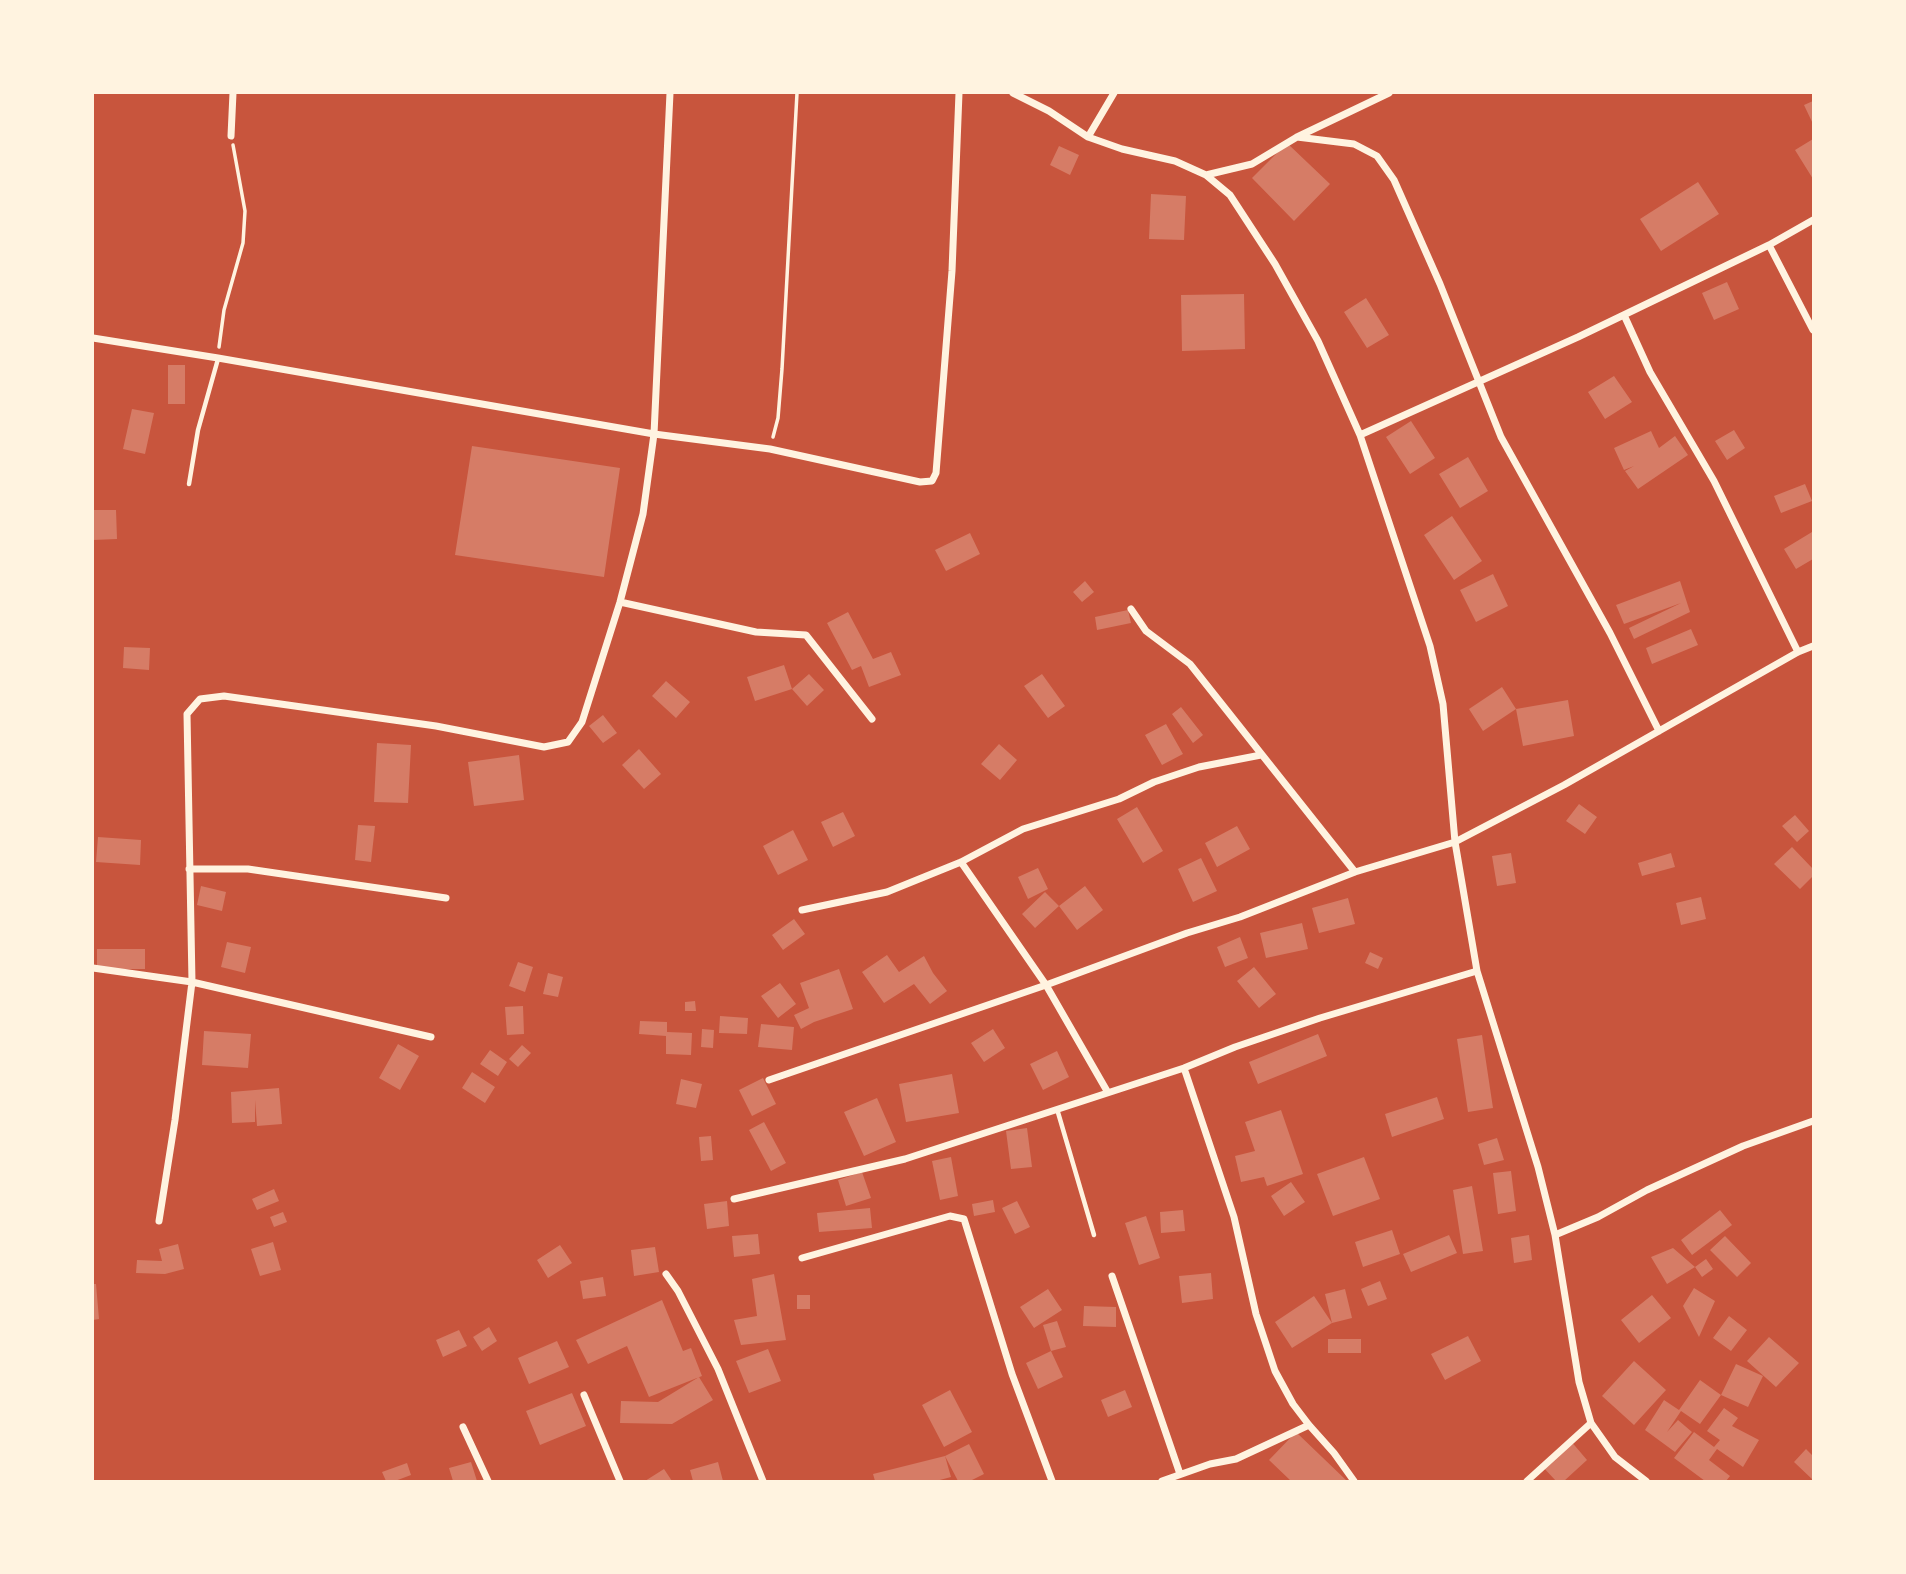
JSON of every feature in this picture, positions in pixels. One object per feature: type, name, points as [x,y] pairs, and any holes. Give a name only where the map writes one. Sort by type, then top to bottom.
[{"type":"street","points":[[231,136],[233,93]]},
{"type":"street","points":[[159,1221],[192,982],[187,714],[200,698],[224,696],[423,724],[544,747],[568,742],[582,722],[620,602],[643,514],[654,434],[670,93]]},
{"type":"street","points":[[93,338],[654,434],[770,449],[920,482],[932,481],[936,474],[952,271],[959,93]]},
{"type":"street","points":[[1013,93],[1049,111],[1087,137],[1122,149],[1175,161],[1206,175],[1230,195],[1275,264],[1318,341],[1360,435],[1430,646],[1443,704],[1455,842],[1477,971],[1538,1167],[1555,1236],[1579,1382],[1591,1423],[1615,1457],[1646,1481]]},
{"type":"street","points":[[1087,137],[1114,93]]},
{"type":"street","points":[[1206,175],[1252,164],[1297,136],[1389,93]]},
{"type":"street","points":[[1297,136],[1354,144],[1377,156],[1394,180],[1440,284],[1502,437],[1610,633],[1658,731]]},
{"type":"street","points":[[1360,435],[1624,315],[1769,245],[1813,220]]},
{"type":"street","points":[[1769,245],[1813,330]]},
{"type":"street","points":[[1624,315],[1650,372],[1714,481],[1798,652]]},
{"type":"street","points":[[620,602],[756,632],[806,635],[872,719]]},
{"type":"street","points":[[1131,609],[1146,631],[1190,664],[1355,872]]},
{"type":"street","points":[[769,1080],[1046,985],[1187,933],[1240,917],[1355,872],[1455,842],[1564,785],[1813,646]]},
{"type":"street","points":[[802,911],[887,892],[961,862],[1023,829],[1119,799],[1154,782],[1199,766],[1261,755]]},
{"type":"street","points":[[961,862],[1046,985],[1107,1091]]},
{"type":"street","points":[[189,869],[248,869],[446,898]]},
{"type":"street","points":[[93,968],[192,982],[431,1037]]},
{"type":"street","points":[[734,1199],[905,1159],[1184,1068],[1235,1047],[1320,1018],[1477,971]]},
{"type":"street","points":[[1184,1068],[1234,1217],[1256,1314],[1275,1371],[1308,1425],[1334,1453],[1354,1481]]},
{"type":"street","points":[[1555,1236],[1598,1217],[1647,1189],[1743,1146],[1813,1121]]},
{"type":"street","points":[[802,1258],[929,1221],[950,1216],[964,1219],[1013,1374],[1052,1481]]},
{"type":"street","points":[[666,1274],[678,1291],[718,1369],[763,1481]]},
{"type":"street","points":[[1112,1276],[1180,1474]]},
{"type":"street","points":[[584,1395],[620,1481]]},
{"type":"street","points":[[1527,1481],[1591,1423]]},
{"type":"street","points":[[1161,1481],[1210,1464],[1236,1459],[1308,1425]]},
{"type":"street","points":[[463,1427],[488,1481]]},
{"type":"lane","points":[[189,484],[198,430],[218,358]]},
{"type":"lane","points":[[1056,1108],[1094,1235]]},
{"type":"path","points":[[770,449],[778,418],[781,381],[797,93]]},
{"type":"path","points":[[218,358],[224,310],[243,243],[245,211],[231,136]]},
{"type":"building","points":[[1813,101],[1813,124],[1804,105]]},
{"type":"building","points":[[1813,139],[1813,179],[1795,150]]},
{"type":"building","points":[[1287,143],[1330,184],[1294,221],[1252,178]]},
{"type":"building","points":[[1059,146],[1079,155],[1070,175],[1050,165]]},
{"type":"building","points":[[1698,182],[1719,214],[1661,251],[1640,219]]},
{"type":"building","points":[[1151,194],[1186,196],[1184,240],[1149,239]]},
{"type":"building","points":[[1727,282],[1739,309],[1714,320],[1702,293]]},
{"type":"building","points":[[1244,294],[1245,349],[1182,351],[1181,295]]},
{"type":"building","points":[[1366,298],[1389,335],[1367,348],[1344,312]]},
{"type":"building","points":[[168,365],[185,365],[185,404],[168,404]]},
{"type":"building","points":[[1614,376],[1632,402],[1605,419],[1588,392]]},
{"type":"building","points":[[132,409],[154,413],[145,454],[123,449]]},
{"type":"building","points":[[1411,421],[1435,458],[1410,474],[1386,437]]},
{"type":"building","points":[[1734,430],[1745,448],[1727,460],[1715,441]]},
{"type":"building","points":[[1651,431],[1659,448],[1675,436],[1688,455],[1638,489],[1625,471],[1634,466],[1624,470],[1614,448]]},
{"type":"building","points":[[472,446],[620,468],[604,577],[455,555]]},
{"type":"building","points":[[1468,457],[1488,491],[1460,508],[1439,474]]},
{"type":"building","points":[[1805,484],[1812,501],[1781,513],[1774,496]]},
{"type":"building","points":[[93,510],[116,510],[117,539],[93,540]]},
{"type":"building","points":[[1452,516],[1482,561],[1454,580],[1424,535]]},
{"type":"building","points":[[1812,532],[1813,559],[1796,569],[1784,549]]},
{"type":"building","points":[[970,533],[980,554],[946,571],[935,550]]},
{"type":"building","points":[[1493,574],[1508,606],[1476,622],[1460,590]]},
{"type":"building","points":[[1085,581],[1094,592],[1082,602],[1073,592]]},
{"type":"building","points":[[1680,581],[1690,612],[1634,639],[1629,628],[1681,603],[1624,624],[1616,605]]},
{"type":"building","points":[[1128,610],[1131,623],[1097,630],[1095,617]]},
{"type":"building","points":[[848,612],[873,659],[891,652],[901,675],[869,687],[861,666],[852,670],[827,623]]},
{"type":"building","points":[[1691,629],[1698,645],[1652,664],[1646,648]]},
{"type":"building","points":[[124,647],[150,648],[149,670],[123,668]]},
{"type":"building","points":[[784,665],[792,689],[755,701],[747,677]]},
{"type":"building","points":[[809,674],[824,690],[807,706],[792,689]]},
{"type":"building","points":[[1042,674],[1065,706],[1048,718],[1024,686]]},
{"type":"building","points":[[666,681],[690,702],[676,718],[652,696]]},
{"type":"building","points":[[1502,687],[1516,709],[1483,731],[1469,709]]},
{"type":"building","points":[[1568,700],[1574,736],[1523,746],[1516,709]]},
{"type":"building","points":[[1181,707],[1203,735],[1193,743],[1172,714]]},
{"type":"building","points":[[603,715],[617,733],[603,743],[589,726]]},
{"type":"building","points":[[1166,724],[1183,754],[1162,765],[1145,735]]},
{"type":"building","points":[[377,743],[411,745],[408,803],[374,802]]},
{"type":"building","points":[[999,744],[1017,760],[1000,780],[981,764]]},
{"type":"building","points":[[639,749],[661,774],[644,789],[622,765]]},
{"type":"building","points":[[519,755],[524,800],[474,806],[468,762]]},
{"type":"building","points":[[1579,804],[1597,817],[1585,834],[1566,821]]},
{"type":"building","points":[[1137,807],[1163,851],[1143,863],[1117,819]]},
{"type":"building","points":[[843,812],[855,836],[833,847],[821,822]]},
{"type":"building","points":[[1795,815],[1809,831],[1797,842],[1782,826]]},
{"type":"building","points":[[358,825],[375,826],[371,862],[355,860]]},
{"type":"building","points":[[1237,826],[1250,849],[1217,867],[1205,843]]},
{"type":"building","points":[[793,830],[808,860],[778,875],[763,846]]},
{"type":"building","points":[[98,837],[141,840],[140,865],[96,862]]},
{"type":"building","points":[[1792,847],[1813,869],[1813,876],[1800,889],[1774,864]]},
{"type":"building","points":[[1511,853],[1516,883],[1497,886],[1492,856]]},
{"type":"building","points":[[1671,853],[1675,867],[1642,876],[1638,863]]},
{"type":"building","points":[[1201,858],[1217,891],[1193,902],[1178,869]]},
{"type":"building","points":[[1038,868],[1048,889],[1028,899],[1018,877]]},
{"type":"building","points":[[201,886],[226,892],[222,911],[197,905]]},
{"type":"building","points":[[1085,886],[1103,910],[1077,930],[1059,906]]},
{"type":"building","points":[[1045,892],[1059,906],[1035,928],[1022,914]]},
{"type":"building","points":[[1701,897],[1706,919],[1681,925],[1676,903]]},
{"type":"building","points":[[1348,898],[1355,924],[1319,933],[1312,908]]},
{"type":"building","points":[[794,919],[805,934],[783,950],[772,935]]},
{"type":"building","points":[[1302,923],[1308,949],[1266,958],[1260,933]]},
{"type":"building","points":[[1240,937],[1248,958],[1225,967],[1217,947]]},
{"type":"building","points":[[227,942],[251,947],[245,973],[221,967]]},
{"type":"building","points":[[97,949],[145,949],[145,969],[97,969]]},
{"type":"building","points":[[1370,952],[1383,958],[1378,969],[1365,963]]},
{"type":"building","points":[[887,955],[899,972],[924,956],[947,991],[930,1004],[914,984],[884,1003],[862,972]]},
{"type":"building","points":[[518,962],[533,967],[525,992],[509,986]]},
{"type":"building","points":[[1254,967],[1276,994],[1259,1008],[1237,981]]},
{"type":"building","points":[[839,969],[853,1009],[801,1029],[794,1015],[809,1008],[800,983]]},
{"type":"building","points":[[548,973],[563,977],[558,997],[543,994]]},
{"type":"building","points":[[780,983],[796,1004],[778,1018],[761,996]]},
{"type":"building","points":[[695,1001],[696,1011],[685,1011],[685,1002]]},
{"type":"building","points":[[523,1006],[524,1034],[507,1035],[505,1007]]},
{"type":"building","points":[[720,1016],[748,1018],[747,1034],[719,1033]]},
{"type":"building","points":[[640,1021],[667,1022],[667,1032],[692,1033],[691,1055],[666,1054],[666,1036],[639,1034]]},
{"type":"building","points":[[761,1024],[794,1027],[792,1050],[758,1047]]},
{"type":"building","points":[[702,1029],[714,1030],[713,1048],[701,1047]]},
{"type":"building","points":[[993,1029],[1005,1048],[984,1062],[971,1043]]},
{"type":"building","points":[[204,1031],[251,1034],[248,1068],[202,1065]]},
{"type":"building","points":[[1318,1034],[1327,1056],[1258,1084],[1249,1062]]},
{"type":"building","points":[[1482,1035],[1493,1108],[1468,1112],[1457,1039]]},
{"type":"building","points":[[398,1044],[419,1056],[400,1090],[379,1078]]},
{"type":"building","points":[[522,1045],[531,1053],[518,1067],[509,1059]]},
{"type":"building","points":[[490,1050],[507,1062],[498,1076],[480,1064]]},
{"type":"building","points":[[1057,1051],[1069,1077],[1043,1090],[1030,1064]]},
{"type":"building","points":[[472,1072],[495,1087],[485,1103],[462,1088]]},
{"type":"building","points":[[952,1074],[959,1113],[906,1122],[899,1084]]},
{"type":"building","points":[[763,1078],[776,1104],[752,1116],[739,1090]]},
{"type":"building","points":[[681,1079],[702,1084],[696,1108],[676,1104]]},
{"type":"building","points":[[279,1088],[282,1124],[257,1126],[255,1100],[255,1122],[232,1123],[231,1092]]},
{"type":"building","points":[[1437,1097],[1444,1119],[1392,1137],[1385,1114]]},
{"type":"building","points":[[877,1098],[896,1142],[864,1156],[844,1112]]},
{"type":"building","points":[[1281,1110],[1303,1174],[1267,1186],[1264,1177],[1241,1182],[1235,1156],[1255,1151],[1245,1122]]},
{"type":"building","points":[[764,1122],[786,1163],[771,1171],[749,1130]]},
{"type":"building","points":[[1027,1128],[1032,1167],[1011,1169],[1006,1131]]},
{"type":"building","points":[[711,1136],[713,1160],[701,1161],[699,1137]]},
{"type":"building","points":[[1497,1138],[1504,1160],[1484,1165],[1478,1144]]},
{"type":"building","points":[[951,1157],[958,1196],[940,1200],[932,1161]]},
{"type":"building","points":[[1364,1157],[1380,1199],[1333,1216],[1317,1174]]},
{"type":"building","points":[[1511,1171],[1516,1211],[1498,1214],[1493,1173]]},
{"type":"building","points":[[862,1172],[871,1198],[846,1206],[838,1180]]},
{"type":"building","points":[[1291,1182],[1305,1202],[1284,1216],[1271,1196]]},
{"type":"building","points":[[1472,1186],[1483,1251],[1463,1254],[1453,1190]]},
{"type":"building","points":[[274,1189],[279,1201],[257,1210],[252,1199]]},
{"type":"building","points":[[993,1200],[995,1212],[974,1216],[972,1204]]},
{"type":"building","points":[[727,1201],[729,1226],[707,1229],[704,1204]]},
{"type":"building","points":[[1017,1201],[1030,1227],[1015,1234],[1002,1208]]},
{"type":"building","points":[[870,1208],[872,1228],[819,1232],[817,1213]]},
{"type":"building","points":[[1183,1210],[1185,1231],[1161,1233],[1160,1212]]},
{"type":"building","points":[[1720,1210],[1732,1225],[1692,1255],[1681,1240]]},
{"type":"building","points":[[283,1212],[287,1222],[274,1227],[270,1217]]},
{"type":"building","points":[[1146,1216],[1160,1258],[1139,1265],[1125,1223]]},
{"type":"building","points":[[1392,1230],[1400,1254],[1363,1267],[1355,1242]]},
{"type":"building","points":[[758,1234],[760,1254],[734,1257],[732,1236]]},
{"type":"building","points":[[1449,1235],[1457,1253],[1411,1272],[1403,1254]]},
{"type":"building","points":[[1529,1235],[1532,1260],[1514,1263],[1511,1238]]},
{"type":"building","points":[[1725,1236],[1751,1263],[1737,1277],[1710,1250]]},
{"type":"building","points":[[273,1242],[281,1270],[260,1276],[251,1249]]},
{"type":"building","points":[[178,1244],[184,1269],[165,1274],[136,1273],[137,1260],[162,1261],[159,1249]]},
{"type":"building","points":[[560,1245],[572,1263],[548,1278],[537,1260]]},
{"type":"building","points":[[655,1247],[659,1272],[634,1276],[631,1250]]},
{"type":"building","points":[[1673,1248],[1695,1267],[1667,1284],[1651,1257]]},
{"type":"building","points":[[1706,1259],[1713,1269],[1702,1277],[1695,1267]]},
{"type":"building","points":[[1211,1273],[1213,1299],[1182,1303],[1179,1276]]},
{"type":"building","points":[[774,1274],[786,1340],[741,1345],[734,1320],[757,1316],[752,1279]]},
{"type":"building","points":[[603,1277],[606,1296],[583,1299],[580,1281]]},
{"type":"building","points":[[1380,1281],[1387,1299],[1368,1306],[1361,1289]]},
{"type":"building","points":[[93,1284],[96,1284],[99,1319],[93,1320]]},
{"type":"building","points":[[1694,1288],[1715,1301],[1699,1337],[1683,1306]]},
{"type":"building","points":[[1048,1289],[1062,1310],[1034,1328],[1020,1307]]},
{"type":"building","points":[[1345,1289],[1352,1318],[1332,1323],[1325,1294]]},
{"type":"building","points":[[797,1295],[810,1295],[810,1309],[797,1309]]},
{"type":"building","points":[[1652,1295],[1671,1318],[1639,1343],[1621,1320]]},
{"type":"building","points":[[1314,1296],[1332,1323],[1292,1348],[1275,1322]]},
{"type":"building","points":[[662,1300],[683,1351],[691,1348],[702,1376],[649,1397],[627,1346],[588,1364],[576,1340]]},
{"type":"building","points":[[1084,1306],[1116,1307],[1116,1327],[1083,1326]]},
{"type":"building","points":[[1729,1316],[1747,1330],[1731,1351],[1713,1338]]},
{"type":"building","points":[[1057,1321],[1066,1347],[1051,1351],[1043,1325]]},
{"type":"building","points":[[489,1327],[497,1341],[482,1351],[473,1337]]},
{"type":"building","points":[[459,1330],[467,1346],[443,1357],[436,1340]]},
{"type":"building","points":[[1468,1336],[1481,1361],[1445,1380],[1431,1354]]},
{"type":"building","points":[[1769,1337],[1799,1363],[1776,1387],[1747,1361]]},
{"type":"building","points":[[1328,1339],[1361,1339],[1361,1353],[1328,1353]]},
{"type":"building","points":[[557,1341],[569,1367],[529,1384],[518,1358]]},
{"type":"building","points":[[768,1349],[781,1381],[749,1393],[736,1361]]},
{"type":"building","points":[[1051,1351],[1063,1377],[1038,1389],[1026,1363]]},
{"type":"building","points":[[1634,1361],[1666,1390],[1634,1425],[1602,1396]]},
{"type":"building","points":[[1736,1364],[1763,1376],[1748,1407],[1721,1395]]},
{"type":"building","points":[[699,1377],[713,1400],[672,1424],[620,1423],[621,1401],[658,1402]]},
{"type":"building","points":[[1700,1380],[1721,1395],[1700,1424],[1681,1411],[1667,1432],[1678,1420],[1692,1432],[1675,1452],[1645,1430],[1664,1400],[1679,1410]]},
{"type":"building","points":[[950,1390],[972,1432],[944,1447],[922,1405]]},
{"type":"building","points":[[1125,1390],[1132,1407],[1108,1417],[1101,1400]]},
{"type":"building","points":[[572,1393],[586,1426],[540,1445],[526,1411]]},
{"type":"building","points":[[1724,1408],[1738,1418],[1732,1426],[1759,1440],[1743,1467],[1717,1449],[1709,1460],[1730,1476],[1726,1481],[1705,1481],[1674,1458],[1694,1432],[1714,1447],[1720,1440],[1707,1431]]},
{"type":"building","points":[[1296,1432],[1347,1481],[1291,1481],[1269,1460]]},
{"type":"building","points":[[1570,1440],[1587,1460],[1564,1481],[1556,1481],[1542,1466]]},
{"type":"building","points":[[969,1444],[984,1474],[970,1481],[958,1481],[945,1456]]},
{"type":"building","points":[[1806,1449],[1813,1456],[1813,1480],[1794,1462]]},
{"type":"building","points":[[945,1456],[951,1477],[936,1481],[875,1481],[873,1474]]},
{"type":"building","points":[[471,1462],[477,1481],[453,1481],[449,1468]]},
{"type":"building","points":[[718,1462],[723,1481],[693,1481],[690,1470]]},
{"type":"building","points":[[407,1463],[411,1475],[395,1481],[386,1481],[382,1472]]},
{"type":"building","points":[[664,1469],[672,1481],[645,1481]]}]
